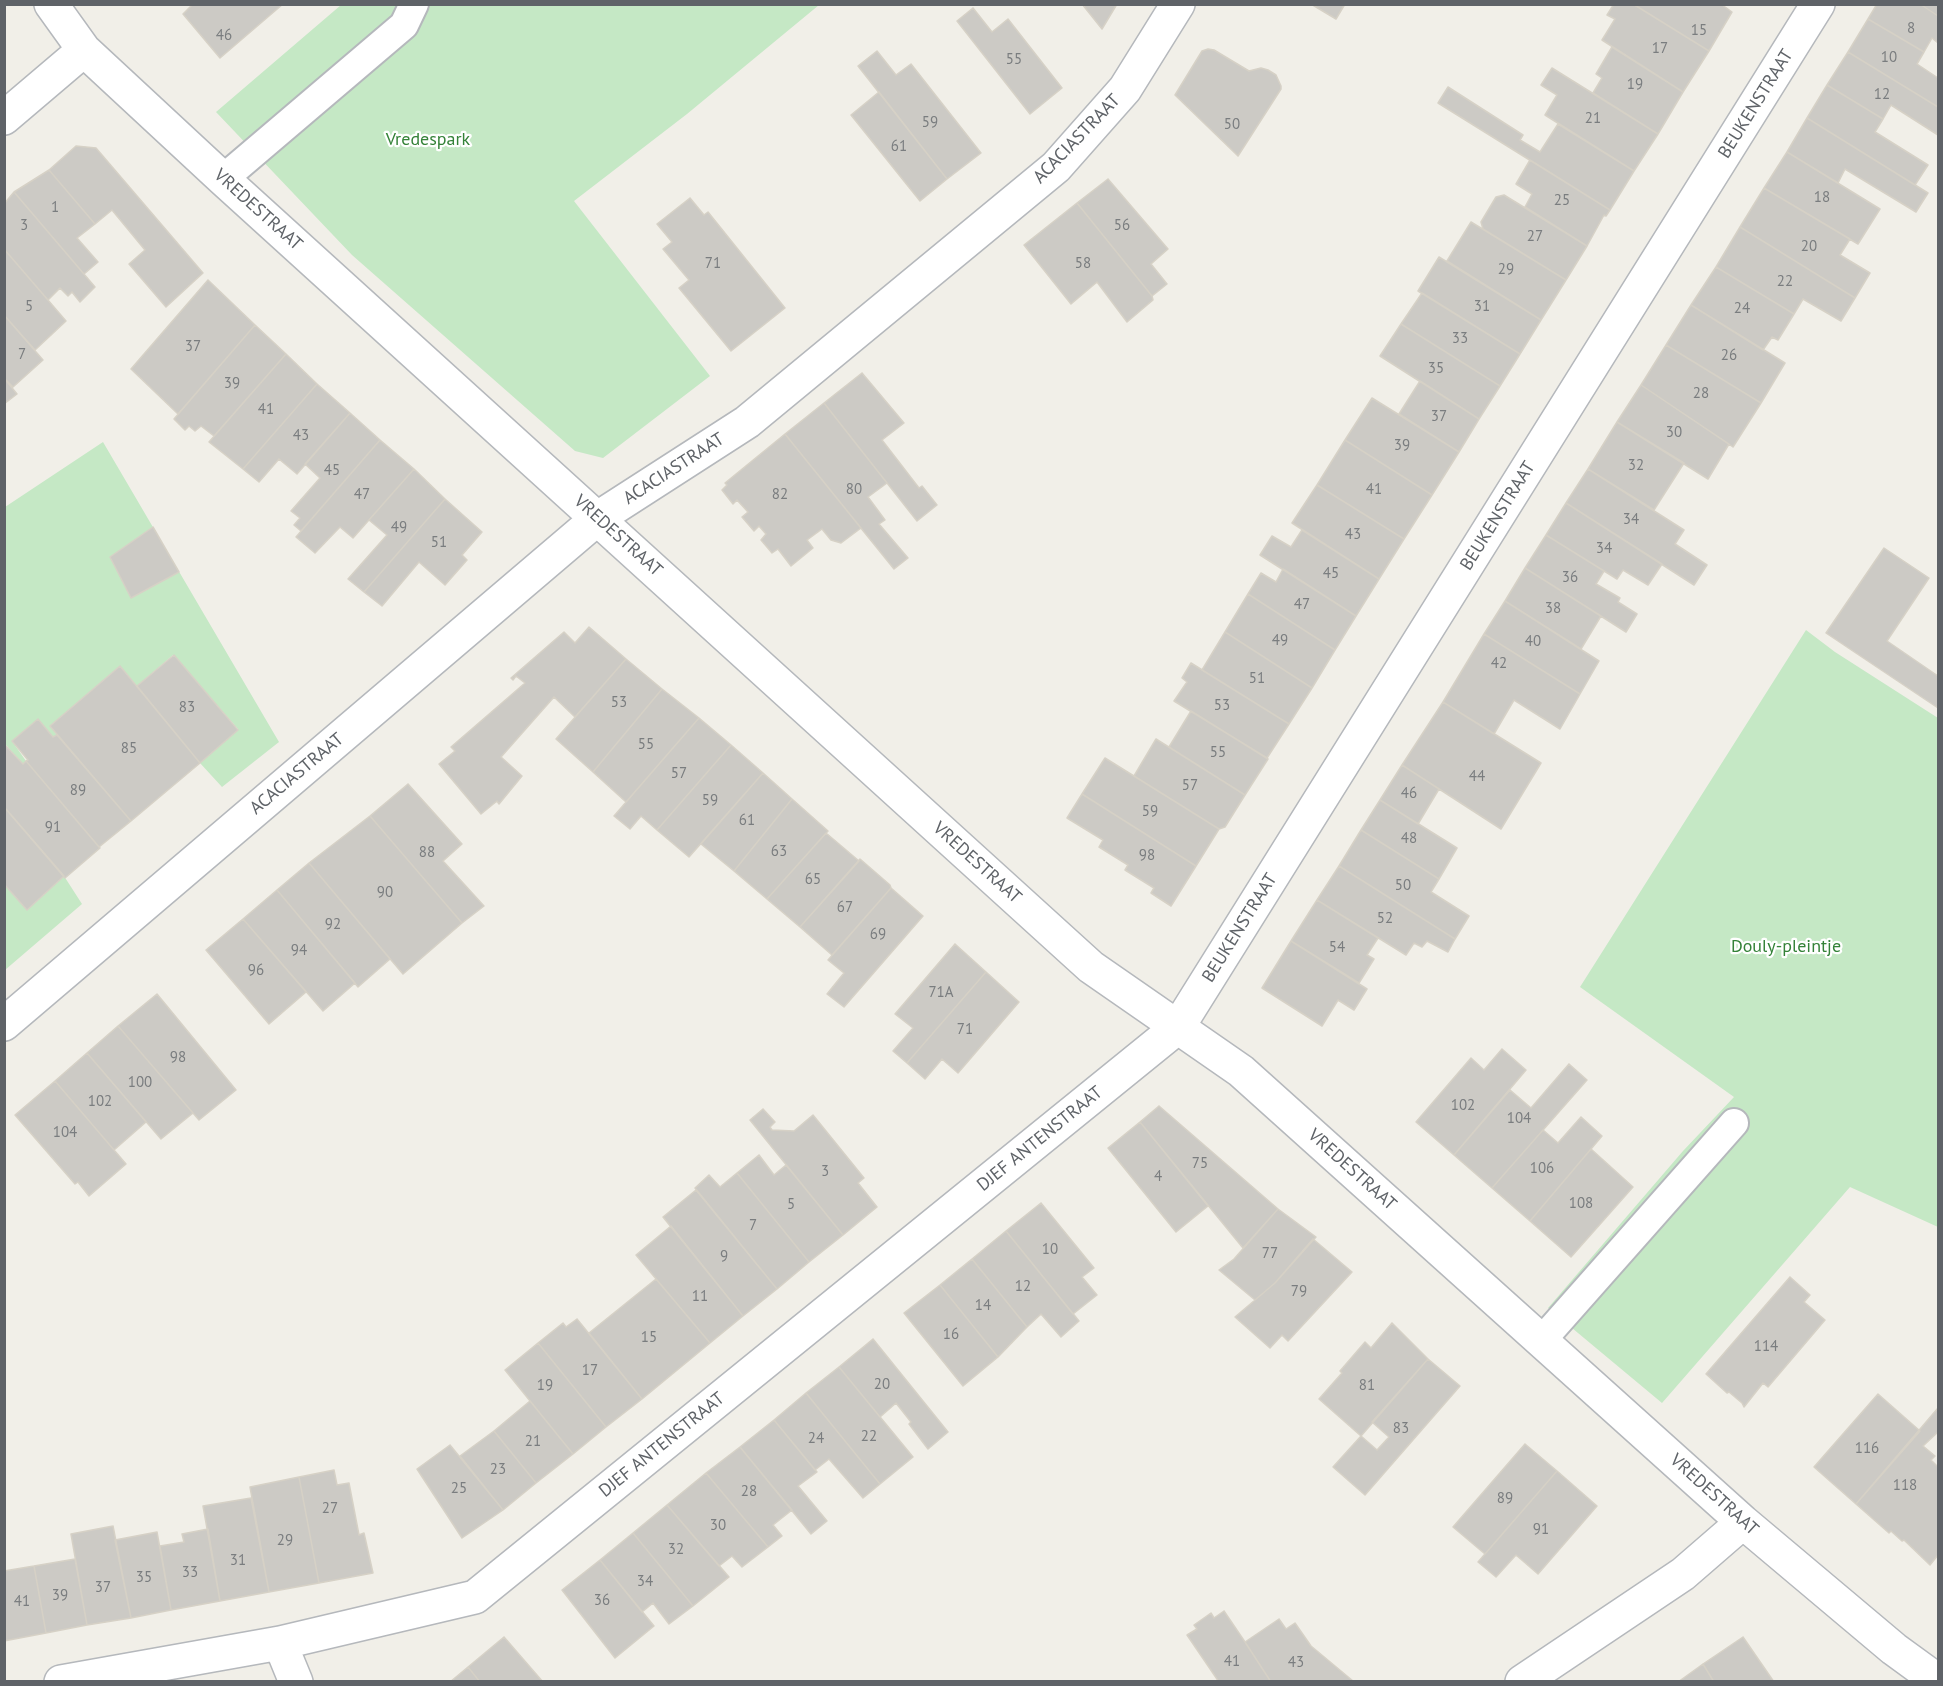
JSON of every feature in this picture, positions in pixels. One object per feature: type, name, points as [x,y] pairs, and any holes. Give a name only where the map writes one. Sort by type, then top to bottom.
[{"type":"street","name":"VREDESTRAAT","points":[[51,4],[84,50],[1092,967],[1241,1071],[1743,1522],[1894,1649],[1938,1681]]},
{"type":"street","name":"ACACIASTRAAT","points":[[4,1024],[598,518],[747,422],[1056,167],[1125,89],[1178,4]]},
{"type":"street","name":"BEUKENSTRAAT","points":[[1178,1027],[1818,4]]},
{"type":"street","points":[[4,118],[84,50]]},
{"type":"street","name":"DJEF ANTENSTRAAT","points":[[61,1682],[280,1642],[475,1597],[1178,1027]]},
{"type":"street","points":[[1522,1682],[1683,1574],[1743,1522]]},
{"type":"street","points":[[280,1642],[296,1682]]},
{"type":"lane","points":[[224,179],[404,25],[414,4]]},
{"type":"lane","points":[[1542,1340],[1734,1123]]},
{"type":"green space","name":"Vredespark","points":[[341,5],[819,5],[687,114],[574,201],[710,376],[603,458],[575,451],[352,255],[216,112]]},
{"type":"green space","points":[[103,442],[279,742],[222,787],[200,763],[238,729],[173,655],[137,686],[120,666],[50,726],[57,735],[12,741],[26,761],[23,764],[5,744],[5,507]]},
{"type":"green space","name":"Douly-pleintje","points":[[1806,630],[1835,652],[1938,718],[1938,1227],[1850,1187],[1662,1403],[1548,1308],[1683,1151],[1734,1097],[1580,987]]},
{"type":"green space","points":[[64,876],[82,904],[5,970],[4,884],[27,910]]},
{"type":"building","points":[[193,4],[283,4],[220,58],[183,14]]},
{"type":"building","points":[[1082,4],[1117,4],[1102,29]]},
{"type":"building","points":[[1311,4],[1345,4],[1336,19]]},
{"type":"building","points":[[1614,4],[1633,4],[1709,51],[1683,92],[1602,40],[1615,19],[1607,15]]},
{"type":"building","points":[[1633,4],[1721,4],[1732,12],[1709,51]]},
{"type":"building","points":[[1877,4],[1920,4],[1938,16],[1938,43],[1932,38],[1924,52],[1868,19]]},
{"type":"building","points":[[1920,4],[1938,4],[1938,16]]},
{"type":"building","points":[[973,8],[992,32],[1008,19],[1062,88],[1030,114],[957,21]]},
{"type":"building","points":[[1868,19],[1924,52],[1917,64],[1938,78],[1938,107],[1848,52]]},
{"type":"building","points":[[1612,47],[1683,92],[1658,134],[1593,93],[1602,78],[1596,74]]},
{"type":"building","points":[[1214,50],[1249,71],[1261,68],[1268,70],[1276,75],[1281,86],[1238,156],[1175,95],[1202,51]]},
{"type":"building","points":[[877,51],[896,75],[911,64],[981,153],[947,179],[858,66]]},
{"type":"building","points":[[1848,52],[1938,107],[1938,135],[1891,105],[1883,119],[1827,85]]},
{"type":"building","points":[[1552,68],[1658,134],[1634,171],[1545,115],[1557,95],[1541,85]]},
{"type":"building","points":[[1827,85],[1883,119],[1875,132],[1928,165],[1915,185],[1807,118]]},
{"type":"building","points":[[1448,87],[1523,135],[1520,140],[1540,152],[1558,124],[1634,171],[1610,210],[1438,103]]},
{"type":"building","points":[[879,92],[947,179],[920,201],[851,115]]},
{"type":"building","points":[[1807,118],[1928,193],[1916,212],[1845,169],[1838,183],[1787,152]]},
{"type":"building","points":[[76,146],[96,148],[203,273],[166,307],[129,264],[145,250],[112,210],[95,224],[49,170]]},
{"type":"building","points":[[1787,152],[1880,209],[1858,244],[1764,188]]},
{"type":"building","points":[[1530,160],[1610,210],[1606,216],[1604,215],[1587,246],[1525,207],[1532,194],[1516,184]]},
{"type":"building","points":[[49,170],[95,224],[77,238],[98,262],[84,274],[14,192]]},
{"type":"building","points":[[1108,179],[1168,249],[1151,264],[1167,284],[1152,296],[1077,203]]},
{"type":"building","points":[[1764,188],[1850,239],[1840,255],[1870,273],[1855,298],[1740,227]]},
{"type":"building","points":[[14,192],[95,287],[80,302],[72,292],[68,296],[60,288],[48,300],[4,249],[4,204]]},
{"type":"building","points":[[1504,195],[1587,246],[1566,280],[1483,229],[1481,222],[1496,197]]},
{"type":"building","points":[[690,198],[704,215],[708,212],[785,308],[731,351],[679,288],[689,280],[663,249],[672,242],[657,224]]},
{"type":"building","points":[[1077,203],[1152,296],[1153,300],[1127,322],[1097,282],[1071,304],[1024,245]]},
{"type":"building","points":[[1471,222],[1566,280],[1541,320],[1447,261]]},
{"type":"building","points":[[1740,227],[1855,298],[1841,321],[1803,299],[1794,314],[1716,267]]},
{"type":"building","points":[[4,249],[66,321],[35,350],[4,315]]},
{"type":"building","points":[[1439,257],[1541,320],[1520,354],[1418,291]]},
{"type":"building","points":[[1716,267],[1794,314],[1778,340],[1772,337],[1763,350],[1691,305]]},
{"type":"building","points":[[208,280],[255,325],[178,414],[131,369]]},
{"type":"building","points":[[1422,293],[1520,354],[1500,386],[1401,324]]},
{"type":"building","points":[[1691,305],[1785,363],[1761,403],[1666,345]]},
{"type":"building","points":[[4,315],[43,360],[13,387],[4,378]]},
{"type":"building","points":[[1401,324],[1500,386],[1479,419],[1380,356]]},
{"type":"building","points":[[255,325],[286,354],[214,436],[201,426],[195,431],[189,426],[185,430],[174,419]]},
{"type":"building","points":[[1666,345],[1761,403],[1733,447],[1641,385]]},
{"type":"building","points":[[286,354],[317,384],[243,469],[209,442]]},
{"type":"building","points":[[862,373],[904,423],[882,440],[919,488],[922,486],[937,505],[917,521],[824,403]]},
{"type":"building","points":[[4,378],[17,394],[4,404]]},
{"type":"building","points":[[1420,381],[1479,419],[1459,452],[1399,414]]},
{"type":"building","points":[[317,384],[350,413],[297,474],[279,459],[259,482],[243,469]]},
{"type":"building","points":[[1641,385],[1729,444],[1708,479],[1617,422]]},
{"type":"building","points":[[1372,398],[1459,452],[1432,495],[1345,440]]},
{"type":"building","points":[[824,403],[887,483],[868,497],[885,520],[879,524],[908,558],[894,569],[785,434]]},
{"type":"building","points":[[350,413],[380,440],[301,531],[294,525],[300,518],[291,511],[320,478],[305,464]]},
{"type":"building","points":[[1617,422],[1684,463],[1654,510],[1588,469]]},
{"type":"building","points":[[785,434],[861,528],[841,543],[831,540],[822,529],[807,540],[813,548],[791,566],[778,549],[772,553],[761,540],[766,534],[759,526],[754,531],[742,517],[748,512],[737,500],[733,504],[722,490],[727,485],[725,483]]},
{"type":"building","points":[[380,440],[414,469],[353,538],[340,527],[315,553],[296,537]]},
{"type":"building","points":[[1345,440],[1432,495],[1404,539],[1317,485]]},
{"type":"building","points":[[414,469],[445,499],[364,592],[348,579],[387,535],[369,520]]},
{"type":"building","points":[[1588,469],[1684,530],[1675,544],[1707,565],[1694,585],[1566,503]]},
{"type":"building","points":[[1317,485],[1404,539],[1379,579],[1292,523]]},
{"type":"building","points":[[445,499],[482,532],[462,555],[467,560],[445,585],[419,562],[382,606],[364,592]]},
{"type":"building","points":[[1566,503],[1662,564],[1648,585],[1623,570],[1617,579],[1546,535]]},
{"type":"building","points":[[153,527],[179,572],[131,598],[110,557]]},
{"type":"building","points":[[1302,530],[1379,579],[1356,616],[1260,555],[1272,536],[1291,547]]},
{"type":"building","points":[[1546,535],[1604,571],[1596,584],[1620,598],[1618,602],[1637,614],[1626,632],[1525,568]]},
{"type":"building","points":[[1884,548],[1929,578],[1887,641],[1938,676],[1938,708],[1826,633]]},
{"type":"building","points":[[1525,568],[1601,616],[1581,649],[1505,601]]},
{"type":"building","points":[[1283,569],[1356,616],[1335,650],[1248,594],[1261,573],[1276,582]]},
{"type":"building","points":[[1248,594],[1335,650],[1312,688],[1225,632]]},
{"type":"building","points":[[1505,601],[1599,661],[1580,694],[1484,634]]},
{"type":"building","points":[[589,627],[626,659],[575,717],[554,697],[501,757],[522,776],[499,804],[497,801],[481,814],[439,764],[455,751],[451,747],[525,683],[516,676],[513,680],[511,678],[564,632],[575,643]]},
{"type":"building","points":[[1225,632],[1312,688],[1289,724],[1202,670]]},
{"type":"building","points":[[1484,634],[1580,694],[1560,729],[1514,700],[1494,734],[1443,702]]},
{"type":"building","points":[[174,655],[238,730],[200,763],[137,686]]},
{"type":"building","points":[[626,659],[662,689],[593,772],[556,739]]},
{"type":"building","points":[[1191,663],[1289,724],[1267,758],[1174,701],[1187,682],[1182,678]]},
{"type":"building","points":[[120,666],[200,763],[131,821],[50,726]]},
{"type":"building","points":[[662,689],[699,718],[626,802],[593,772]]},
{"type":"building","points":[[1443,702],[1541,763],[1501,829],[1402,765]]},
{"type":"building","points":[[1191,711],[1268,759],[1245,795],[1169,747]]},
{"type":"building","points":[[699,718],[731,745],[657,830],[641,816],[630,829],[614,816]]},
{"type":"building","points":[[38,719],[53,737],[57,735],[131,821],[99,847],[26,761],[28,760],[12,741]]},
{"type":"building","points":[[1156,739],[1245,795],[1225,827],[1219,829],[1134,776]]},
{"type":"building","points":[[4,744],[23,764],[26,761],[100,848],[65,878],[4,807]]},
{"type":"building","points":[[731,745],[763,773],[689,857],[657,830]]},
{"type":"building","points":[[1105,758],[1219,829],[1196,866],[1082,794]]},
{"type":"building","points":[[1402,765],[1439,789],[1418,824],[1380,800]]},
{"type":"building","points":[[763,773],[792,799],[734,871],[701,844]]},
{"type":"building","points":[[408,784],[462,844],[443,861],[484,906],[462,923],[370,816]]},
{"type":"building","points":[[1082,794],[1196,866],[1171,906],[1151,893],[1154,888],[1125,870],[1128,865],[1099,847],[1103,840],[1067,818]]},
{"type":"building","points":[[792,799],[828,831],[767,899],[734,871]]},
{"type":"building","points":[[1380,800],[1457,848],[1439,879],[1361,830]]},
{"type":"building","points":[[6,809],[64,876],[27,910],[4,884],[4,810]]},
{"type":"building","points":[[370,816],[462,923],[403,974],[309,863]]},
{"type":"building","points":[[1361,830],[1439,879],[1431,892],[1469,916],[1455,939],[1339,866]]},
{"type":"building","points":[[826,833],[859,861],[800,927],[767,899]]},
{"type":"building","points":[[860,859],[891,888],[832,955],[800,927]]},
{"type":"building","points":[[309,863],[390,959],[358,987],[277,890]]},
{"type":"building","points":[[1339,866],[1455,939],[1448,952],[1427,941],[1422,947],[1414,943],[1406,955],[1317,900]]},
{"type":"building","points":[[891,888],[923,916],[844,1007],[827,994],[844,973],[828,960]]},
{"type":"building","points":[[277,890],[355,983],[323,1011],[243,919]]},
{"type":"building","points":[[1317,900],[1378,938],[1367,955],[1374,959],[1359,983],[1291,941]]},
{"type":"building","points":[[243,919],[306,992],[269,1024],[206,950]]},
{"type":"building","points":[[1291,941],[1367,989],[1354,1010],[1338,1000],[1322,1026],[1262,988]]},
{"type":"building","points":[[955,944],[986,972],[907,1063],[893,1051],[913,1028],[895,1014]]},
{"type":"building","points":[[986,972],[1019,1002],[958,1073],[942,1059],[925,1079],[907,1063]]},
{"type":"building","points":[[157,994],[236,1090],[199,1120],[118,1026]]},
{"type":"building","points":[[118,1026],[193,1113],[161,1139],[87,1053]]},
{"type":"building","points":[[1502,1049],[1526,1070],[1454,1155],[1416,1122],[1471,1058],[1484,1070]]},
{"type":"building","points":[[87,1053],[146,1122],[114,1150],[55,1081]]},
{"type":"building","points":[[1569,1064],[1587,1080],[1492,1188],[1454,1155],[1510,1090],[1531,1108]]},
{"type":"building","points":[[55,1081],[126,1164],[89,1196],[78,1182],[75,1184],[15,1115]]},
{"type":"building","points":[[1159,1106],[1278,1209],[1243,1248],[1140,1122]]},
{"type":"building","points":[[763,1109],[775,1122],[770,1127],[772,1130],[794,1131],[813,1115],[864,1178],[858,1183],[877,1207],[843,1235],[750,1120]]},
{"type":"building","points":[[1581,1117],[1602,1136],[1530,1221],[1492,1188],[1543,1130],[1558,1143]]},
{"type":"building","points":[[1140,1122],[1208,1206],[1176,1232],[1108,1148]]},
{"type":"building","points":[[1591,1149],[1633,1187],[1571,1257],[1530,1221]]},
{"type":"building","points":[[759,1155],[774,1175],[786,1165],[843,1235],[809,1262],[737,1173]]},
{"type":"building","points":[[737,1173],[809,1262],[777,1289],[695,1188],[709,1175],[720,1187]]},
{"type":"building","points":[[696,1190],[777,1289],[743,1316],[663,1217]]},
{"type":"building","points":[[1041,1203],[1094,1268],[1082,1277],[1097,1295],[1073,1314],[1006,1231]]},
{"type":"building","points":[[1278,1209],[1316,1237],[1275,1283],[1255,1300],[1219,1270],[1234,1259]]},
{"type":"building","points":[[671,1226],[743,1316],[710,1343],[636,1255]]},
{"type":"building","points":[[1006,1231],[1079,1321],[1061,1337],[1041,1314],[1027,1327],[972,1259]]},
{"type":"building","points":[[1313,1239],[1352,1272],[1288,1341],[1282,1335],[1270,1348],[1235,1317],[1275,1283]]},
{"type":"building","points":[[972,1259],[1027,1327],[998,1357],[940,1285]]},
{"type":"building","points":[[1790,1277],[1810,1295],[1804,1302],[1825,1320],[1768,1387],[1763,1383],[1744,1407],[1706,1374]]},
{"type":"building","points":[[656,1279],[710,1343],[642,1399],[589,1333]]},
{"type":"building","points":[[940,1285],[998,1357],[963,1386],[904,1313]]},
{"type":"building","points":[[577,1319],[642,1399],[606,1427],[538,1343],[563,1323],[566,1327]]},
{"type":"building","points":[[1392,1323],[1428,1359],[1361,1436],[1319,1399],[1365,1342],[1371,1348]]},
{"type":"building","points":[[873,1339],[948,1432],[928,1449],[896,1403],[880,1417],[839,1367]]},
{"type":"building","points":[[538,1343],[606,1427],[573,1454],[505,1370]]},
{"type":"building","points":[[1428,1359],[1460,1386],[1365,1495],[1333,1467],[1361,1436],[1377,1450],[1389,1437],[1372,1422]]},
{"type":"building","points":[[839,1367],[913,1457],[880,1484],[806,1393]]},
{"type":"building","points":[[806,1393],[880,1484],[863,1498],[829,1459],[815,1470],[774,1420]]},
{"type":"building","points":[[1878,1394],[1920,1431],[1856,1504],[1814,1467]]},
{"type":"building","points":[[530,1401],[573,1454],[536,1483],[494,1431]]},
{"type":"building","points":[[1938,1408],[1938,1432],[1923,1446],[1935,1456],[1931,1460],[1938,1467],[1938,1555],[1930,1565],[1904,1540],[1902,1541],[1891,1531],[1889,1533],[1856,1504]]},
{"type":"building","points":[[774,1420],[817,1472],[798,1486],[827,1521],[811,1534],[740,1447]]},
{"type":"building","points":[[494,1431],[536,1483],[503,1510],[460,1456]]},
{"type":"building","points":[[1525,1444],[1557,1471],[1485,1554],[1453,1527]]},
{"type":"building","points":[[450,1445],[503,1510],[462,1538],[417,1469]]},
{"type":"building","points":[[740,1447],[792,1510],[773,1525],[782,1536],[768,1547],[706,1473]]},
{"type":"building","points":[[334,1470],[337,1485],[349,1483],[359,1535],[364,1533],[373,1573],[319,1583],[299,1477]]},
{"type":"building","points":[[1557,1471],[1597,1506],[1538,1574],[1516,1555],[1496,1577],[1478,1562]]},
{"type":"building","points":[[706,1473],[768,1547],[742,1567],[732,1556],[719,1566],[667,1505]]},
{"type":"building","points":[[299,1477],[319,1583],[269,1592],[250,1487]]},
{"type":"building","points":[[251,1498],[269,1592],[220,1601],[203,1506]]},
{"type":"building","points":[[667,1505],[729,1577],[693,1606],[633,1533]]},
{"type":"building","points":[[113,1526],[131,1618],[87,1625],[71,1534]]},
{"type":"building","points":[[208,1529],[220,1601],[171,1610],[160,1546],[184,1542],[182,1534]]},
{"type":"building","points":[[157,1532],[171,1610],[131,1618],[115,1540]]},
{"type":"building","points":[[633,1533],[693,1606],[669,1624],[653,1603],[642,1612],[600,1560]]},
{"type":"building","points":[[75,1559],[87,1625],[46,1633],[34,1566]]},
{"type":"building","points":[[600,1560],[654,1626],[615,1658],[562,1590]]},
{"type":"building","points":[[34,1566],[46,1633],[4,1641],[4,1571]]},
{"type":"building","points":[[1224,1611],[1271,1682],[1219,1682],[1187,1635],[1197,1629],[1194,1625],[1211,1613],[1214,1618]]},
{"type":"building","points":[[1279,1619],[1286,1629],[1295,1623],[1311,1646],[1353,1681],[1271,1682],[1245,1642]]},
{"type":"building","points":[[504,1637],[543,1682],[480,1682],[468,1667]]},
{"type":"building","points":[[1743,1637],[1774,1682],[1714,1682],[1703,1664]]},
{"type":"building","points":[[1703,1664],[1714,1682],[1678,1682]]},
{"type":"building","points":[[468,1667],[480,1682],[450,1682]]}]
